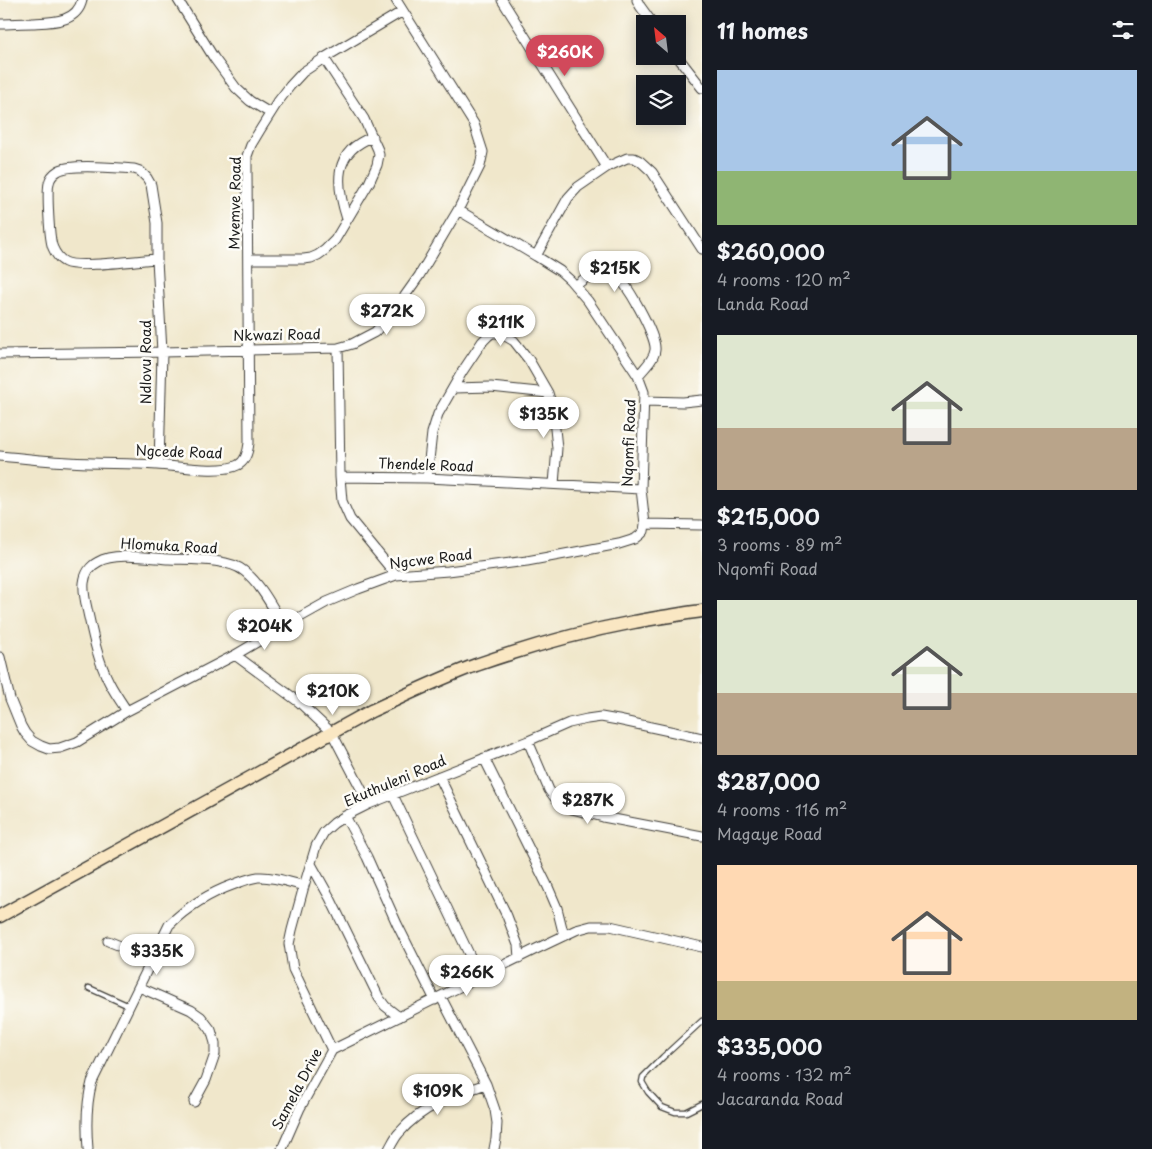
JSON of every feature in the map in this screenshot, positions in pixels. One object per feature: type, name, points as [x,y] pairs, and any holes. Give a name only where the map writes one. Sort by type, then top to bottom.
[{"type":"street","points":[[0,24],[59,21],[71,16],[78,10],[82,0]]},
{"type":"street","points":[[178,0],[214,58],[236,88],[250,101],[270,113]]},
{"type":"street","name":"Nkwazi Road","points":[[0,354],[338,348],[352,344],[375,332],[392,314],[419,276],[458,210],[480,166],[483,152],[474,124],[396,0]]},
{"type":"street","points":[[502,0],[607,167]]},
{"type":"street","points":[[637,0],[646,15]]},
{"type":"street","name":"Mvemve Road","points":[[248,350],[248,156],[251,145],[270,113],[303,72],[404,11]]},
{"type":"street","points":[[248,259],[304,259],[312,258],[325,250],[335,240],[348,219],[369,184],[377,165],[379,155],[373,137],[364,119],[324,58]]},
{"type":"street","points":[[684,65],[702,88]]},
{"type":"street","points":[[348,219],[340,192],[342,164],[352,148],[364,140],[373,137]]},
{"type":"street","points":[[536,256],[568,198],[578,187],[607,167],[627,158],[634,158],[640,161],[652,172],[702,250]]},
{"type":"street","name":"Ndlovu Road","points":[[157,259],[79,265],[66,263],[53,248],[50,238],[48,189],[52,176],[64,167],[134,169],[140,171],[151,185],[157,223],[162,352],[159,465]]},
{"type":"street","name":"Nqomfi Road","points":[[458,210],[560,271],[588,301],[638,376],[644,392],[641,489],[645,524]]},
{"type":"street","points":[[575,286],[597,272],[605,270],[613,272],[621,279],[648,322],[656,349],[638,376]]},
{"type":"street","points":[[427,478],[432,433],[438,414],[482,342],[492,333],[496,332],[514,341],[529,360],[548,393],[553,410],[557,448],[554,484]]},
{"type":"street","points":[[338,348],[342,501],[350,519],[396,574]]},
{"type":"street","name":"Ngcede Road","points":[[0,456],[68,462],[223,469],[239,465],[244,461],[248,453],[250,442],[248,350]]},
{"type":"street","points":[[454,388],[491,387],[548,393]]},
{"type":"street","points":[[644,401],[683,402],[702,400]]},
{"type":"street","name":"Thendele Road","points":[[340,477],[427,478],[641,489]]},
{"type":"street","points":[[645,524],[702,525]]},
{"type":"street","name":"Ngcwe Road","points":[[0,657],[10,699],[21,726],[32,741],[49,749],[60,748],[77,742],[127,711],[235,655],[327,602],[396,574],[448,571],[527,561],[607,547],[635,539],[644,531],[645,524]]},
{"type":"street","name":"Hlomuka Road","points":[[127,711],[109,682],[100,659],[85,597],[84,583],[86,575],[89,569],[97,562],[106,558],[124,556],[222,562],[234,565],[243,570],[253,580],[284,626]]},
{"type":"street","points":[[0,916],[372,711],[427,685],[475,666],[567,637],[634,622],[702,611]]},
{"type":"street","points":[[235,655],[298,702],[332,733],[369,804]]},
{"type":"street","name":"Ekuthuleni Road","points":[[332,1050],[293,970],[290,944],[292,930],[316,846],[324,832],[334,823],[369,804],[569,723],[601,717],[702,738]]},
{"type":"street","points":[[528,741],[549,790],[562,803],[572,809],[603,817],[702,836]]},
{"type":"street","points":[[484,758],[548,887],[557,908],[564,936]]},
{"type":"street","points":[[439,776],[507,916],[518,945],[519,958]]},
{"type":"street","points":[[393,795],[480,977]]},
{"type":"street","points":[[346,816],[397,924],[486,1084],[495,1110],[497,1123],[494,1149]]},
{"type":"street","points":[[311,864],[330,898],[379,998],[385,1006],[399,1017]]},
{"type":"street","points":[[88,1149],[86,1118],[92,1082],[169,925],[200,900],[248,879],[259,877],[273,878],[304,886]]},
{"type":"street","name":"Samela Drive","points":[[282,1149],[300,1108],[332,1050],[576,930],[591,926],[610,926],[702,947]]},
{"type":"street","points":[[108,940],[152,959]]},
{"type":"street","points":[[139,987],[191,1010],[201,1017],[211,1030],[215,1043],[215,1054],[206,1080],[194,1102]]},
{"type":"street","points":[[389,1149],[399,1133],[431,1106],[454,1095],[486,1084]]},
{"type":"lane","points":[[89,988],[130,1006]]},
{"type":"lane","points":[[702,1021],[643,1076],[642,1082],[648,1092],[662,1107],[675,1112],[686,1112],[702,1104]]}]
